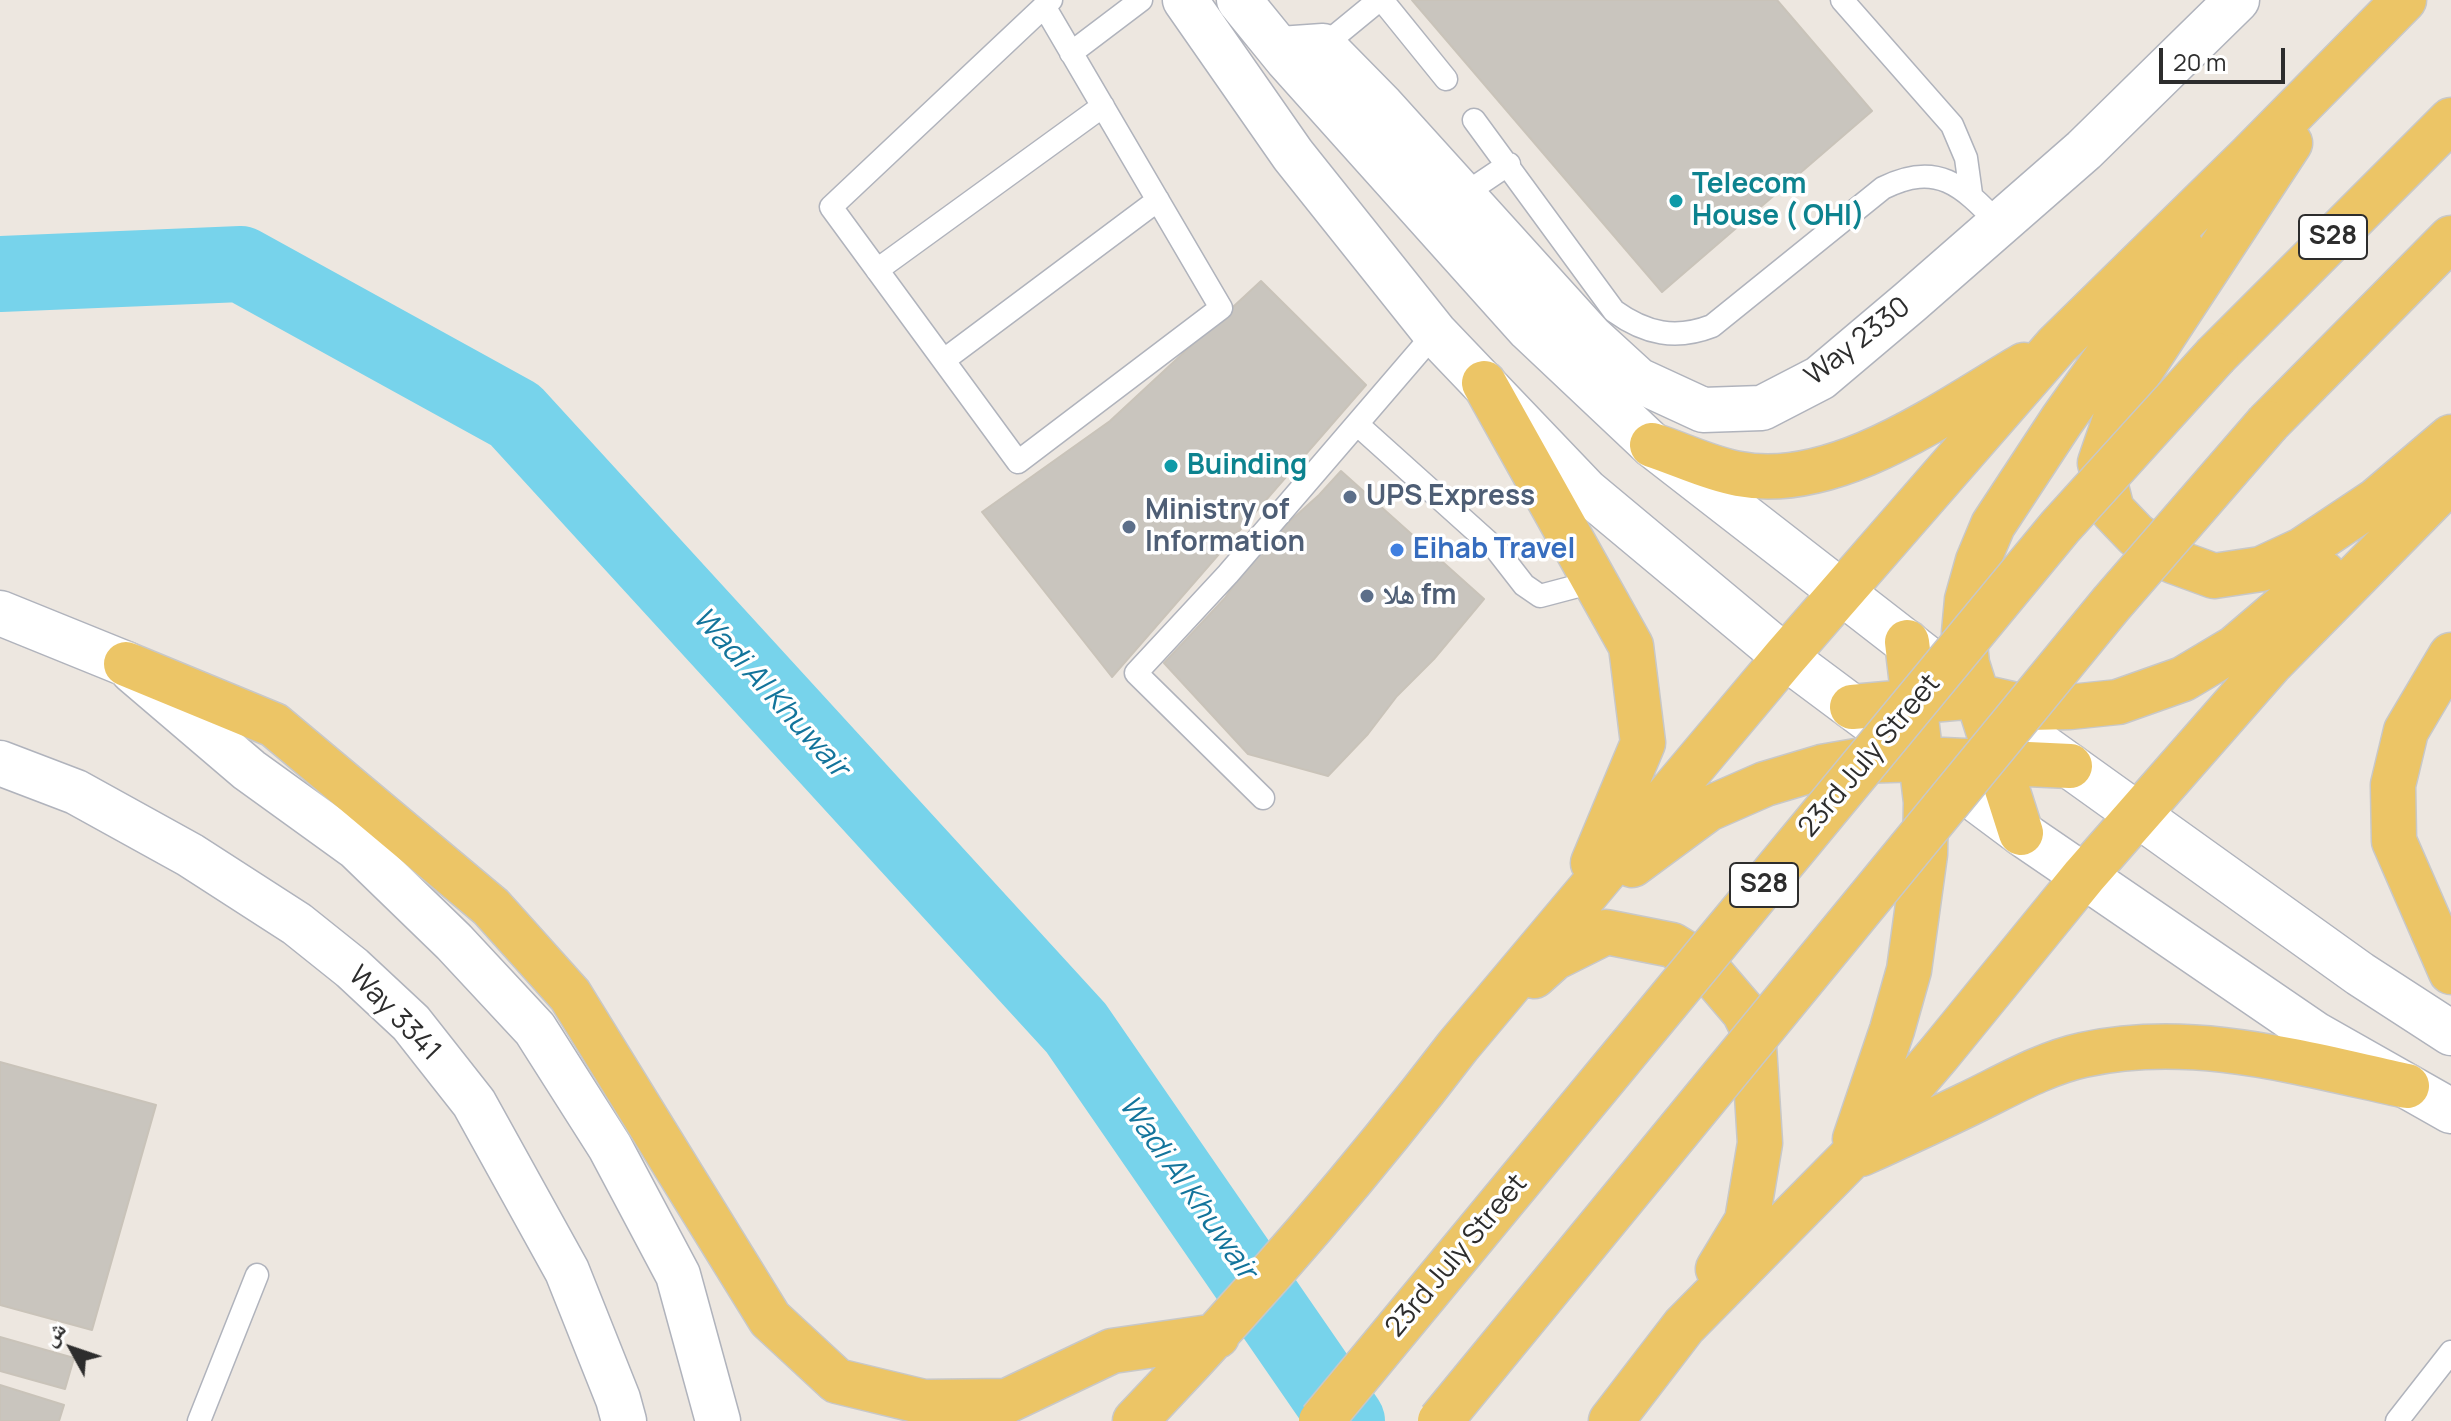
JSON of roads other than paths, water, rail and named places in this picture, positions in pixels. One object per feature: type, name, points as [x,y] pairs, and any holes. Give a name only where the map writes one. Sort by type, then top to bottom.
[{"type":"main road","points":[[1135,1421],[1227,1323],[1411,1108],[1458,1046],[1785,657],[2057,345],[2404,0]]},
{"type":"main road","points":[[2346,57],[2122,399],[2100,463],[2112,510],[2136,535],[2173,561],[2214,576],[2261,569],[2302,550],[2377,500],[2451,437]]},
{"type":"main road","name":"23rd July Street","points":[[1321,1421],[2060,527],[2216,355],[2451,120]]},
{"type":"main road","points":[[2021,833],[1976,696],[1966,648],[1967,600],[1978,561],[1993,525],[2062,420],[2249,157]]},
{"type":"main road","points":[[1440,1421],[2111,604],[2268,423],[2451,238]]},
{"type":"main road","points":[[1652,445],[1739,474],[1800,476],[1886,446],[2057,345]]},
{"type":"main road","points":[[1484,383],[1631,646],[1643,743],[1573,909]]},
{"type":"main road","points":[[1852,707],[1976,696],[2029,708],[2070,707],[2118,702],[2183,679],[2235,648],[2451,462]]},
{"type":"main road","points":[[1684,1326],[1848,1160],[2084,876],[2271,663],[2451,480]]},
{"type":"main road","points":[[1848,1160],[1909,970],[1925,854],[1926,802],[1907,642]]},
{"type":"main road","points":[[2451,655],[2406,731],[2393,785],[2394,841],[2451,972]]},
{"type":"main road","points":[[126,664],[274,725],[491,907],[570,995],[770,1319],[837,1381],[924,1402],[1007,1401],[1112,1351],[1227,1323]]},
{"type":"main road","points":[[1573,909],[1708,809],[1765,784],[1822,767],[1857,761],[1922,759],[2070,766]]},
{"type":"main road","points":[[1458,1046],[1554,958],[1606,932],[1672,945],[1703,964],[1744,1012],[1753,1030],[1760,1143],[1747,1221],[1684,1326],[1614,1417]]},
{"type":"main road","points":[[1848,1160],[2029,1074],[2082,1055],[2171,1045],[2213,1047],[2407,1086]]},
{"type":"main road","points":[[1159,1421],[1227,1323]]},
{"type":"street","points":[[1185,0],[1293,155],[1435,333],[1586,491],[1785,657],[2021,833],[2315,1034],[2451,1111]]},
{"type":"street","points":[[1239,0],[1280,49],[1368,120],[1529,329],[1652,445],[2070,766],[2360,974],[2451,1033]]},
{"type":"street","name":"Way 2330","points":[[1323,46],[1368,120],[1463,195],[1591,337],[1638,380],[1703,410],[1762,408],[1820,378],[1985,209],[2084,150],[2237,0]]},
{"type":"street","points":[[1280,49],[1323,46]]},
{"type":"street","points":[[0,613],[126,664],[249,770],[357,848],[454,942],[535,1029],[610,1147],[678,1275],[718,1421]]},
{"type":"street","name":"Way 3341","points":[[0,763],[76,792],[217,872],[297,924],[352,968],[411,1023],[474,1103],[567,1271],[624,1421]]},
{"type":"lane","points":[[1071,53],[1141,0]]},
{"type":"lane","points":[[1323,46],[1380,0],[1446,79]]},
{"type":"lane","points":[[1842,0],[1952,125],[1985,209]]},
{"type":"lane","points":[[1048,3],[1071,53],[1221,308],[1018,462],[831,207],[1048,3]]},
{"type":"lane","points":[[877,270],[1103,106]]},
{"type":"lane","points":[[1474,120],[1614,311],[1644,329],[1661,334],[1696,332],[1712,326],[1883,188],[1900,180],[1937,177],[1955,183],[1985,209]]},
{"type":"lane","points":[[1463,195],[1509,164]]},
{"type":"lane","points":[[944,360],[1158,200]]},
{"type":"lane","points":[[1263,798],[1136,673],[1358,425],[1435,333]]},
{"type":"lane","points":[[1358,425],[1496,549],[1524,585],[1540,596],[1593,582]]},
{"type":"lane","points":[[199,1421],[257,1275]]},
{"type":"lane","points":[[2397,1421],[2451,1352]]},
{"type":"waterway","name":"Wadi Al Khuwair","points":[[0,274],[241,264],[515,415],[1076,1028],[1347,1421]]},
{"type":"place","name":"Telecom House ( OHI)","points":[[1676,201]]},
{"type":"place","name":"Buinding","points":[[1171,466]]},
{"type":"place","name":"UPS Express","points":[[1350,497]]},
{"type":"place","name":"Ministry of Information","points":[[1129,527]]},
{"type":"place","name":"Eihab Travel","points":[[1397,550]]},
{"type":"place","name":"هلا fm","points":[[1367,596]]}]
